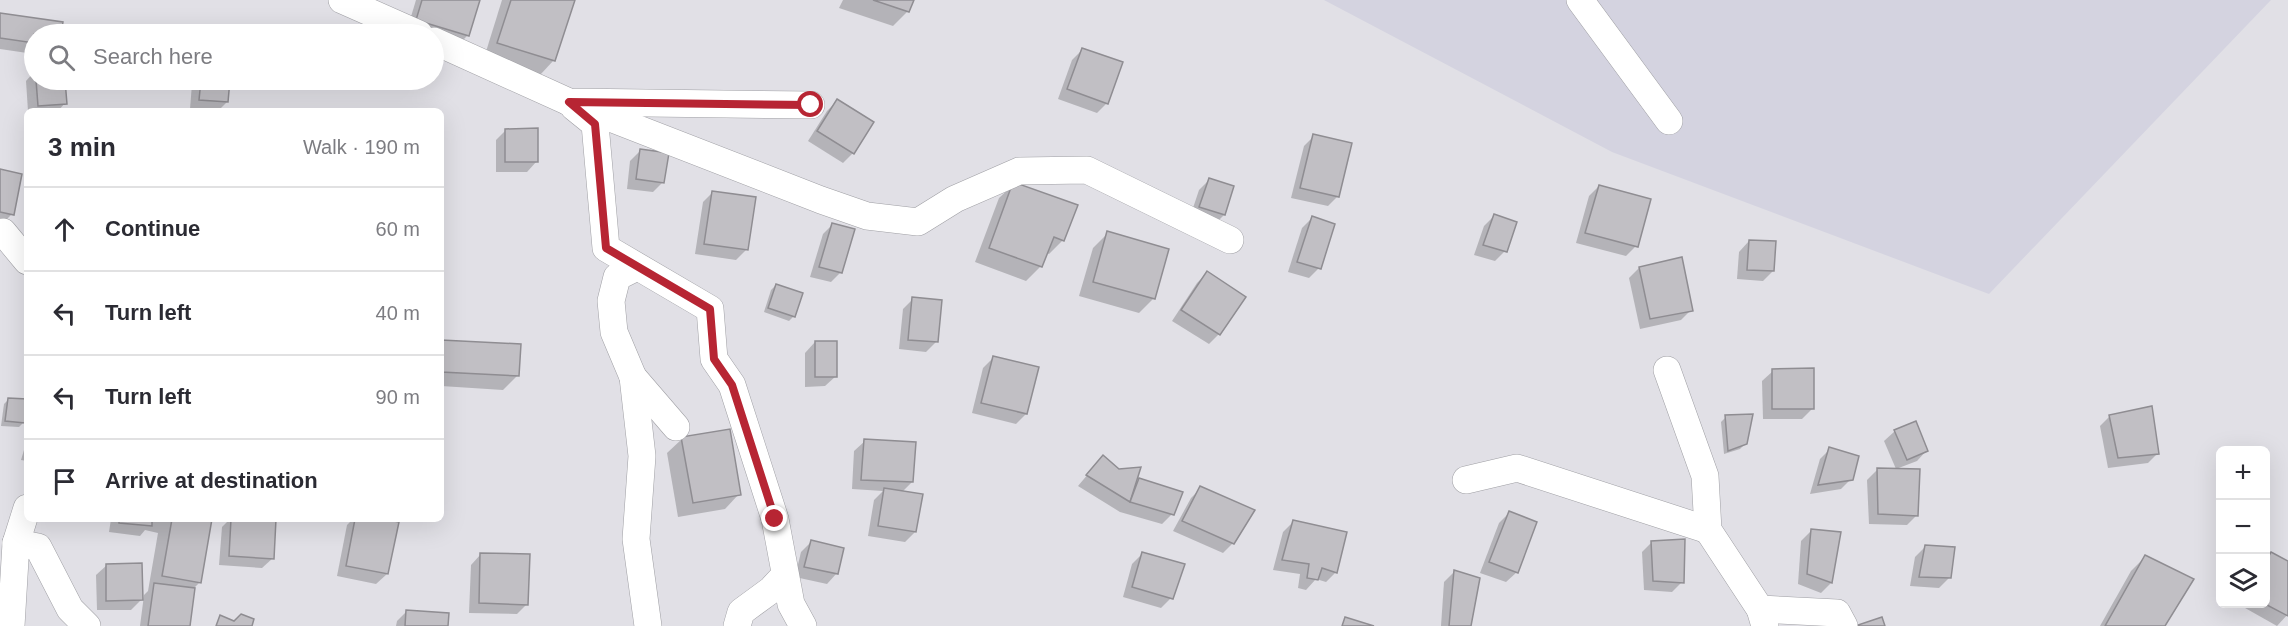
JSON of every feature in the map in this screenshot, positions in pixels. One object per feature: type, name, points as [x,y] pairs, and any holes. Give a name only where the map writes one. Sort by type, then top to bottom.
[{"type":"street","points":[[342,0],[396,24]]},
{"type":"street","points":[[1580,0],[1669,121]]},
{"type":"street","points":[[444,46],[569,102],[867,216],[918,222],[955,199],[1019,171],[1086,170],[1230,240]]},
{"type":"street","points":[[569,102],[811,105]]},
{"type":"street","points":[[569,102],[595,124],[606,248],[710,309],[714,359],[732,385],[775,519],[791,604],[802,626]]},
{"type":"street","points":[[3,231],[24,257]]},
{"type":"street","points":[[636,267],[617,277],[611,301],[614,332],[633,377],[642,456],[636,539],[648,626]]},
{"type":"street","points":[[1666,370],[1705,476],[1708,530],[1763,618],[1837,613],[1844,626]]},
{"type":"street","points":[[633,377],[676,427]]},
{"type":"street","points":[[1466,480],[1517,468],[1708,530]]},
{"type":"street","points":[[11,626],[16,543],[24,518]]},
{"type":"street","points":[[16,543],[39,547],[70,609],[87,626]]},
{"type":"street","points":[[737,626],[741,612],[771,590],[785,574]]},
{"type":"shaded area","points":[[1324,0],[2271,0],[1989,294],[1612,152]]},
{"type":"building","points":[[422,0],[480,0],[469,36],[444,28],[444,24],[429,24],[416,20]]},
{"type":"building","points":[[511,0],[575,0],[555,61],[497,43]]},
{"type":"building","points":[[873,0],[914,0],[909,12]]},
{"type":"building","points":[[0,13],[63,22],[63,24],[24,24],[24,42],[0,38]]},
{"type":"building","points":[[1082,48],[1123,62],[1108,104],[1067,89]]},
{"type":"building","points":[[37,90],[66,90],[67,104],[38,106]]},
{"type":"building","points":[[200,90],[229,90],[228,102],[199,100]]},
{"type":"building","points":[[837,99],[874,122],[854,154],[817,131]]},
{"type":"building","points":[[538,128],[538,162],[505,162],[505,129]]},
{"type":"building","points":[[1313,134],[1352,143],[1339,197],[1300,188]]},
{"type":"building","points":[[640,149],[669,153],[664,183],[636,179]]},
{"type":"building","points":[[0,169],[22,174],[14,215],[0,212]]},
{"type":"building","points":[[1209,178],[1234,186],[1225,215],[1199,207]]},
{"type":"building","points":[[1013,182],[1078,205],[1064,241],[1054,237],[1042,267],[989,248]]},
{"type":"building","points":[[1599,185],[1651,199],[1638,247],[1585,233]]},
{"type":"building","points":[[712,191],[756,197],[748,250],[704,244]]},
{"type":"building","points":[[1494,214],[1517,222],[1507,252],[1483,245]]},
{"type":"building","points":[[1312,216],[1335,224],[1321,269],[1297,262]]},
{"type":"building","points":[[832,223],[855,229],[842,273],[819,267]]},
{"type":"building","points":[[1107,231],[1169,249],[1155,299],[1093,282]]},
{"type":"building","points":[[1749,240],[1776,241],[1774,271],[1747,270]]},
{"type":"building","points":[[1682,257],[1693,311],[1650,319],[1639,267]]},
{"type":"building","points":[[1207,271],[1246,297],[1220,335],[1181,310]]},
{"type":"building","points":[[776,284],[803,293],[795,317],[768,308]]},
{"type":"building","points":[[912,297],[942,300],[938,342],[908,340]]},
{"type":"building","points":[[444,340],[521,344],[519,376],[444,372]]},
{"type":"building","points":[[815,341],[837,341],[837,377],[815,377]]},
{"type":"building","points":[[993,356],[1039,367],[1027,414],[981,403]]},
{"type":"building","points":[[1814,368],[1814,409],[1772,409],[1772,369]]},
{"type":"building","points":[[8,398],[24,399],[24,423],[5,421]]},
{"type":"building","points":[[2152,406],[2159,454],[2118,458],[2109,415]]},
{"type":"building","points":[[1753,414],[1747,444],[1728,451],[1725,415]]},
{"type":"building","points":[[1916,421],[1928,451],[1907,460],[1894,430]]},
{"type":"building","points":[[730,429],[741,495],[693,503],[681,437]]},
{"type":"building","points":[[864,439],[916,442],[913,482],[861,480]]},
{"type":"building","points":[[1829,447],[1859,456],[1853,480],[1818,485]]},
{"type":"building","points":[[1103,455],[1119,469],[1141,467],[1130,502],[1086,475]]},
{"type":"building","points":[[1877,468],[1920,469],[1918,516],[1878,514]]},
{"type":"building","points":[[1139,478],[1183,492],[1174,515],[1130,502]]},
{"type":"building","points":[[1200,486],[1255,510],[1234,544],[1182,521]]},
{"type":"building","points":[[884,488],[923,494],[916,532],[878,526]]},
{"type":"building","points":[[1509,511],[1537,522],[1518,573],[1489,562]]},
{"type":"building","points":[[1293,520],[1347,532],[1337,573],[1322,568],[1318,580],[1307,578],[1309,564],[1282,560]]},
{"type":"building","points":[[152,522],[152,526],[119,523]]},
{"type":"building","points":[[171,522],[211,522],[201,583],[162,576]]},
{"type":"building","points":[[231,522],[276,522],[274,559],[229,556]]},
{"type":"building","points":[[354,522],[399,522],[388,574],[346,566]]},
{"type":"building","points":[[1811,529],[1841,532],[1832,583],[1807,574]]},
{"type":"building","points":[[1685,539],[1684,583],[1653,581],[1651,541]]},
{"type":"building","points":[[811,540],[844,548],[838,574],[804,567]]},
{"type":"building","points":[[1925,545],[1955,547],[1951,578],[1919,577]]},
{"type":"building","points":[[1142,552],[1185,564],[1173,599],[1132,587]]},
{"type":"building","points":[[2271,552],[2288,561],[2288,616],[2270,607]]},
{"type":"building","points":[[480,553],[530,554],[528,605],[479,603]]},
{"type":"building","points":[[2145,555],[2194,579],[2165,626],[2105,626]]},
{"type":"building","points":[[142,563],[143,600],[106,601],[106,564]]},
{"type":"building","points":[[1454,570],[1480,578],[1471,626],[1449,626]]},
{"type":"building","points":[[154,583],[195,588],[190,626],[148,626]]},
{"type":"building","points":[[406,610],[449,613],[448,626],[405,626]]},
{"type":"building","points":[[241,614],[254,619],[252,626],[216,626],[220,615],[234,621]]},
{"type":"building","points":[[1345,617],[1374,626],[1342,626]]},
{"type":"building","points":[[1882,617],[1885,626],[1858,626],[1858,625]]},
{"type":"route","points":[[775,519],[732,385],[714,359],[710,309],[606,248],[595,124],[569,102],[811,105]]}]
